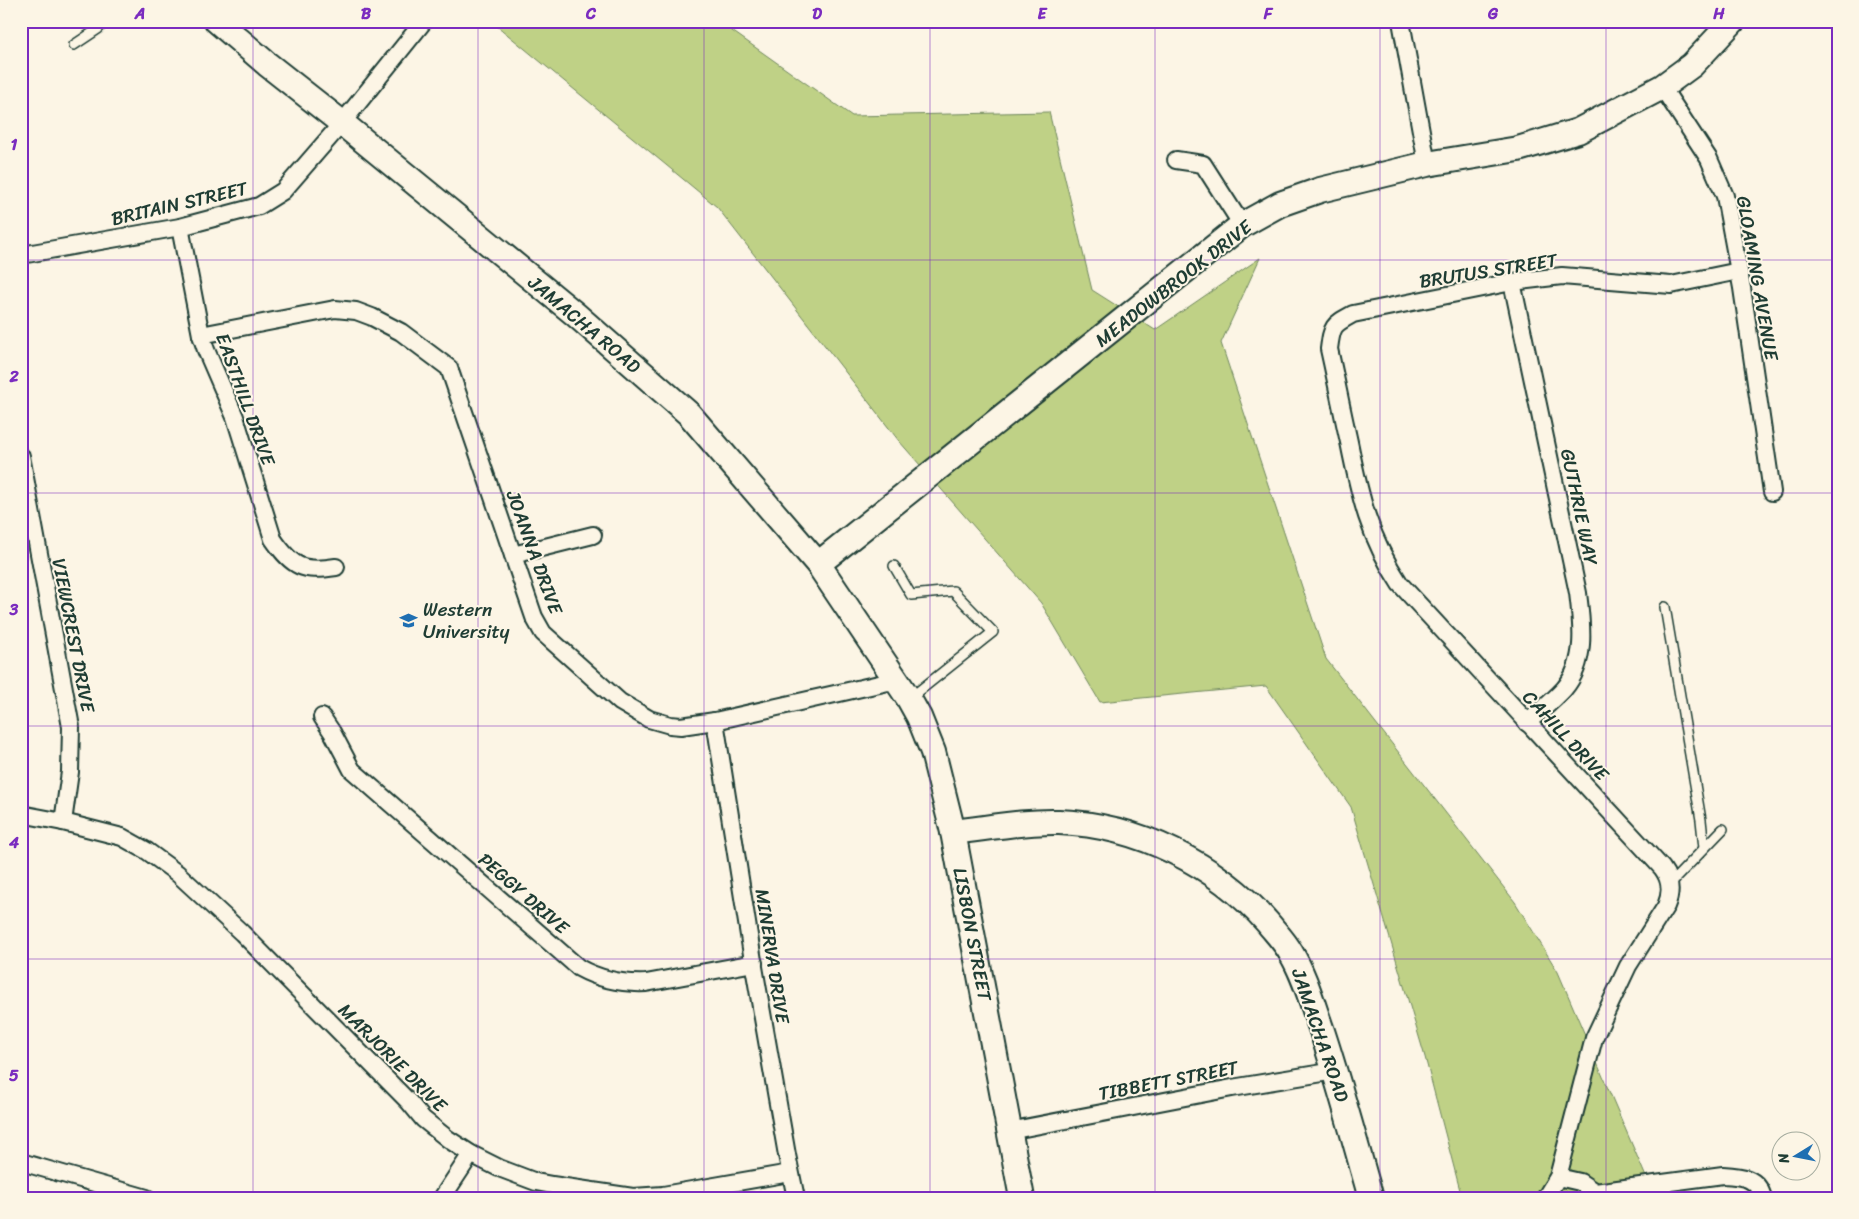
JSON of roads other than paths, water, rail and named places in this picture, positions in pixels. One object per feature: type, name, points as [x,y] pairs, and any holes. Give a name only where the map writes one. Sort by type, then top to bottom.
[{"type":"main road","name":"JAMACHA ROAD","points":[[217,21],[267,64],[342,122],[575,314],[690,414],[818,564],[903,690]]},
{"type":"main road","name":"MEADOWBROOK DRIVE","points":[[818,564],[1242,225],[1280,204],[1320,190],[1427,164],[1518,149],[1578,132],[1662,87],[1692,65],[1733,21]]},
{"type":"main road","name":"LISBON STREET","points":[[903,690],[919,717],[933,752],[954,832],[1022,1198]]},
{"type":"main road","name":"JAMACHA ROAD","points":[[954,832],[1011,823],[1036,822],[1085,824],[1109,829],[1141,838],[1179,854],[1201,866],[1222,881],[1260,914],[1292,954],[1311,998],[1335,1070],[1371,1198]]},
{"type":"street","name":"BRITAIN STREET","points":[[21,255],[180,227],[258,206],[283,191],[424,21]]},
{"type":"street","points":[[1401,21],[1427,164]]},
{"type":"street","name":"GLOAMING AVENUE","points":[[1662,87],[1709,159],[1725,196],[1772,492]]},
{"type":"street","points":[[1176,160],[1203,164],[1242,225]]},
{"type":"street","name":"EASTHILL DRIVE","points":[[180,227],[201,335],[235,417],[273,540],[286,555],[301,567],[317,570],[336,567]]},
{"type":"street","name":"BRUTUS STREET","points":[[1335,324],[1353,314],[1512,282],[1562,276],[1672,285],[1738,271]]},
{"type":"street","name":"GUTHRIE WAY","points":[[1512,282],[1578,593],[1583,631],[1578,664],[1565,688],[1527,723]]},
{"type":"street","name":"JOANNA DRIVE","points":[[201,335],[334,309],[356,311],[401,332],[449,368],[534,617],[543,633],[620,702],[639,714],[660,723],[681,726],[903,690]]},
{"type":"street","name":"CAHILL DRIVE","points":[[1335,324],[1331,334],[1329,349],[1361,500],[1367,520],[1382,554],[1400,584],[1662,868],[1670,884]]},
{"type":"street","name":"VIEWCREST DRIVE","points":[[21,456],[27,522],[70,728],[70,772],[63,822]]},
{"type":"street","points":[[513,555],[593,535]]},
{"type":"street","name":"PEGGY DRIVE","points":[[322,718],[332,732],[352,770],[579,968],[601,978],[630,983],[646,983],[754,963]]},
{"type":"street","name":"MINERVA DRIVE","points":[[715,721],[754,963],[790,1173],[796,1198]]},
{"type":"street","name":"MARJORIE DRIVE","points":[[21,814],[63,822],[122,837],[147,851],[184,878],[248,938],[424,1119],[448,1139],[471,1154],[499,1168],[536,1182],[633,1197],[663,1195],[790,1173]]},
{"type":"street","points":[[1545,1198],[1558,1176],[1594,1038],[1628,966],[1666,906],[1669,899],[1670,884]]},
{"type":"street","name":"TIBBETT STREET","points":[[1009,1131],[1335,1070]]},
{"type":"street","points":[[442,1198],[471,1154]]},
{"type":"street","points":[[21,1162],[147,1198]]},
{"type":"street","points":[[1558,1176],[1580,1182],[1595,1192],[1723,1175],[1740,1176],[1754,1181],[1762,1192],[1763,1198]]},
{"type":"lane","points":[[74,45],[98,29],[106,21]]},
{"type":"lane","points":[[894,566],[911,595],[953,592],[993,632],[903,690]]},
{"type":"lane","points":[[1665,607],[1701,820],[1704,848]]},
{"type":"lane","points":[[1670,884],[1724,829]]},
{"type":"place","name":"Western University","points":[[409,620]]}]
